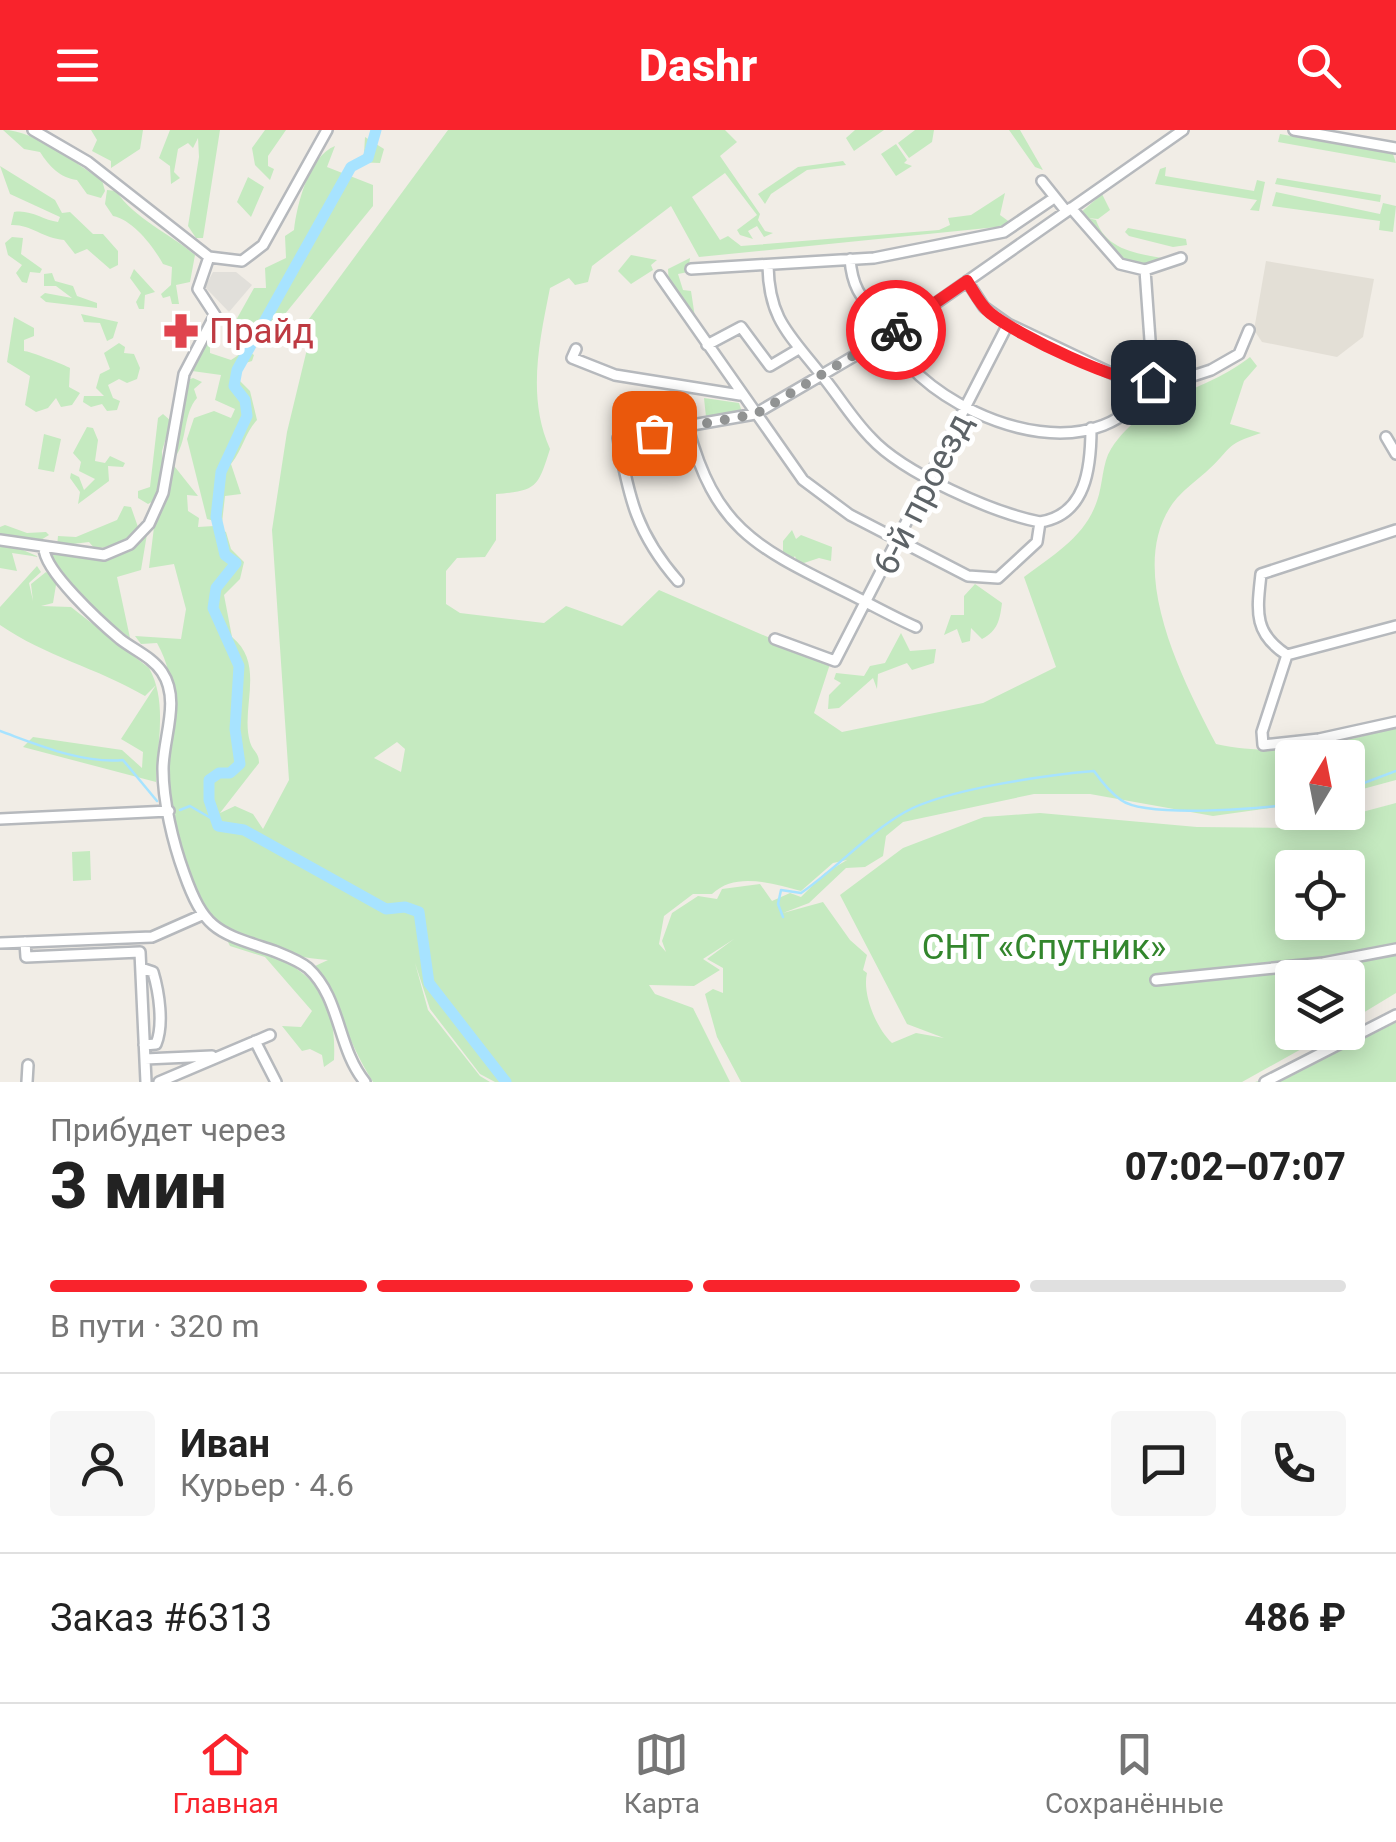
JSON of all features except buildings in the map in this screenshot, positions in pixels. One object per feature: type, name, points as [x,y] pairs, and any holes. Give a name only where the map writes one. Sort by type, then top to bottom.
[{"type":"street","points":[[33,130],[88,162],[209,257],[242,261],[263,245],[328,130]]},
{"type":"street","points":[[678,581],[650,547],[633,510],[618,438],[756,414],[892,334],[1183,130]]},
{"type":"street","points":[[1294,130],[1396,148]]},
{"type":"street","points":[[1042,181],[1120,264],[1146,270],[1181,258]]},
{"type":"street","points":[[692,269],[850,259],[1004,232],[1054,198]]},
{"type":"street","points":[[0,540],[104,555],[130,544],[155,516],[184,374],[215,314],[198,290],[209,257]]},
{"type":"street","points":[[850,259],[855,291],[892,334],[920,376],[1004,424],[1054,435],[1091,428],[1127,408],[1153,382],[1146,270]]},
{"type":"street","points":[[768,266],[771,305],[784,329],[871,439],[894,458],[930,477],[992,508],[1040,522],[1060,518],[1078,499],[1087,474],[1091,428]]},
{"type":"street","points":[[660,276],[740,396],[816,492],[974,578],[998,578],[1037,542],[1040,522]]},
{"type":"street","points":[[967,281],[984,307],[1008,324],[1126,381],[1165,385],[1222,365],[1239,354],[1250,330]]},
{"type":"street","name":"6-й проезд","points":[[774,639],[834,661],[868,604],[1008,324]]},
{"type":"street","points":[[706,346],[741,327],[770,366],[797,350]]},
{"type":"street","points":[[576,349],[572,358],[616,375],[740,396]]},
{"type":"street","points":[[688,428],[701,473],[745,536],[916,627]]},
{"type":"street","points":[[1386,437],[1396,454]]},
{"type":"street","points":[[1287,655],[1265,638],[1259,627],[1261,574],[1396,530]]},
{"type":"street","points":[[44,548],[49,567],[105,625],[162,672],[171,700],[163,769],[169,811],[182,869],[202,916],[220,933],[292,958],[311,972],[330,1000],[344,1051],[362,1078],[349,1082]]},
{"type":"street","points":[[1287,655],[1396,626]]},
{"type":"street","points":[[1287,655],[1262,732],[1264,745],[1320,739],[1396,722]]},
{"type":"street","points":[[0,819],[169,811]]},
{"type":"street","points":[[0,943],[152,937],[202,916]]},
{"type":"street","points":[[25,942],[26,958],[140,952],[146,1082]]},
{"type":"street","points":[[1156,980],[1323,963],[1396,948]]},
{"type":"street","points":[[140,968],[152,972],[156,982],[160,1034],[156,1044],[144,1045]]},
{"type":"street","points":[[1265,1082],[1396,1015]]},
{"type":"street","points":[[166,1081],[270,1036]]},
{"type":"street","points":[[255,1041],[276,1082]]},
{"type":"street","points":[[144,1059],[220,1056]]},
{"type":"street","points":[[27,1082],[28,1066]]},
{"type":"shaded area","points":[[1266,261],[1374,279],[1363,337],[1337,357],[1262,342],[1254,330]]},
{"type":"shaded area","points":[[213,272],[236,272],[252,285],[229,312],[205,287]]},
{"type":"green space","points":[[3,130],[41,141],[102,180],[105,191],[101,198],[87,194],[77,180],[60,174],[40,152],[24,149]]},
{"type":"green space","points":[[91,130],[143,130],[140,149],[111,168],[111,161],[92,151],[97,140]]},
{"type":"green space","points":[[170,130],[220,130],[203,238],[196,238],[188,226],[199,157],[198,138],[193,148],[188,143],[178,149],[174,172],[180,178],[171,184],[170,166],[159,158]]},
{"type":"green space","points":[[265,130],[286,130],[268,156],[268,166],[274,169],[270,180],[255,165],[252,148]]},
{"type":"green space","name":"СНТ «Спутник»","points":[[448,130],[725,130],[737,142],[720,156],[760,214],[758,220],[765,231],[773,233],[764,237],[757,226],[748,231],[753,239],[740,235],[737,230],[757,215],[725,173],[692,197],[720,240],[728,236],[741,246],[939,230],[950,225],[948,218],[971,215],[1005,193],[1000,215],[1011,223],[1007,226],[699,257],[671,206],[592,266],[588,282],[575,285],[569,278],[550,288],[537,370],[539,410],[550,449],[546,462],[534,485],[496,494],[496,540],[485,557],[457,558],[446,571],[446,604],[460,613],[544,623],[566,606],[622,626],[659,590],[830,664],[814,713],[842,732],[983,703],[1056,667],[1024,577],[1085,525],[1097,501],[1111,449],[1141,417],[1250,357],[1257,366],[1244,381],[1230,424],[1261,433],[1229,448],[1177,498],[1161,525],[1155,556],[1156,588],[1175,656],[1216,744],[1275,750],[1275,807],[1213,816],[1090,794],[1034,794],[903,822],[886,836],[883,856],[865,867],[846,868],[809,903],[783,913],[823,902],[850,940],[867,955],[863,970],[867,973],[868,1000],[892,1043],[916,1033],[944,1038],[907,1024],[840,895],[903,848],[984,817],[1040,813],[1197,827],[1365,830],[1365,811],[1396,803],[1396,993],[1365,1012],[1365,960],[1275,960],[1275,1050],[1299,1050],[1242,1082],[741,1082],[717,1037],[705,994],[713,989],[723,993],[723,968],[707,959],[734,939],[703,959],[720,970],[694,986],[649,985],[655,994],[693,1008],[730,1082],[495,1082],[480,1074],[430,1009],[415,963],[428,1010],[480,1076],[490,1082],[373,1082],[313,967],[328,960],[275,951],[236,937],[213,920],[202,903],[183,859],[167,792],[171,693],[165,660],[157,643],[141,644],[135,636],[181,639],[186,609],[174,564],[149,568],[155,519],[171,462],[198,496],[187,495],[188,511],[199,518],[198,527],[214,526],[226,532],[231,549],[244,562],[240,579],[224,595],[232,637],[248,660],[248,729],[259,763],[220,813],[235,806],[253,814],[263,829],[289,780],[272,530],[287,432],[308,345],[306,323]],"holes":[[[397,742],[405,749],[401,772],[374,758]],[[847,860],[825,873],[801,897],[790,893],[772,901],[760,884],[722,889],[717,899],[698,896],[672,913],[662,941],[666,952],[659,944],[664,916],[693,894],[712,894],[722,887],[743,881],[801,891],[833,863]]]},
{"type":"green space","points":[[855,130],[884,130],[854,151],[846,138]]},
{"type":"green space","points":[[915,130],[934,130],[932,142],[909,158],[898,143]]},
{"type":"green space","points":[[1009,130],[1020,130],[1043,170],[1035,167]]},
{"type":"green space","points":[[1280,134],[1393,154],[1396,163],[1278,142]]},
{"type":"green space","points":[[365,137],[384,149],[380,163],[354,162],[364,154]]},
{"type":"green space","points":[[896,144],[907,160],[904,163],[912,166],[896,176],[881,154]]},
{"type":"green space","points":[[335,146],[327,167],[373,185],[373,206],[267,336],[241,338],[235,322],[254,288],[266,288],[265,268],[286,258],[285,236],[294,230],[311,170]]},
{"type":"green space","points":[[843,161],[846,165],[807,170],[771,194],[765,204],[758,194],[798,167]]},
{"type":"green space","points":[[0,166],[55,200],[62,213],[70,212],[93,234],[103,234],[118,251],[118,265],[110,269],[87,249],[75,254],[64,240],[11,225],[14,212],[58,222],[60,217],[10,194]]},
{"type":"green space","points":[[1166,167],[1165,176],[1254,191],[1257,180],[1265,182],[1259,211],[1250,210],[1257,200],[1155,184],[1160,169]]},
{"type":"green space","points":[[248,177],[264,187],[251,217],[237,202]]},
{"type":"green space","points":[[1277,178],[1381,195],[1380,202],[1275,184]]},
{"type":"green space","points":[[107,190],[116,191],[142,218],[195,255],[190,282],[176,285],[179,304],[172,304],[170,296],[163,298],[161,294],[171,285],[172,267],[163,264],[135,228],[113,216],[105,204]]},
{"type":"green space","points":[[1276,192],[1380,214],[1383,203],[1396,206],[1393,232],[1379,230],[1380,221],[1272,206]]},
{"type":"green space","points":[[1102,194],[1110,210],[1098,219],[1088,218],[1096,220],[1108,239],[1128,250],[1174,260],[1158,267],[1120,264],[1079,214]]},
{"type":"green space","points":[[1128,228],[1186,239],[1187,245],[1173,247],[1129,236],[1125,232]]},
{"type":"green space","points":[[12,237],[23,238],[21,254],[42,269],[40,273],[30,272],[27,283],[16,273],[22,265],[8,255],[5,243]]},
{"type":"green space","points":[[631,255],[657,260],[651,265],[653,270],[631,284],[618,271]]},
{"type":"green space","points":[[690,258],[688,272],[678,274],[683,290],[691,291],[696,324],[669,285],[668,269]]},
{"type":"green space","points":[[134,269],[155,292],[145,295],[144,309],[139,309],[136,302],[141,293],[130,278]]},
{"type":"green space","points":[[52,273],[55,281],[73,286],[77,296],[97,303],[97,308],[46,302],[40,297],[45,293],[72,298],[56,286],[44,286],[44,274]]},
{"type":"green space","points":[[81,314],[118,322],[113,338],[107,341],[100,323],[84,322]]},
{"type":"green space","points":[[14,317],[34,328],[34,336],[24,340],[24,351],[70,368],[69,387],[80,393],[72,405],[61,407],[56,398],[48,408],[36,412],[25,405],[30,376],[7,362]]},
{"type":"green space","points":[[203,339],[210,340],[210,353],[231,360],[246,350],[254,355],[252,361],[239,365],[239,380],[250,391],[257,420],[231,464],[241,494],[225,496],[222,523],[207,519],[187,439],[194,418],[214,411],[231,418],[235,409],[215,400],[221,375],[192,371]]},
{"type":"green space","points":[[119,343],[125,347],[124,353],[134,354],[140,368],[137,379],[127,383],[119,379],[108,385],[113,398],[120,401],[117,410],[107,411],[102,404],[91,407],[83,402],[84,396],[104,396],[96,388],[100,374],[110,369],[104,353]]},
{"type":"green space","points":[[193,378],[202,382],[194,389],[197,398],[176,456],[173,454],[185,381]]},
{"type":"green space","points":[[704,398],[739,403],[742,412],[706,417]]},
{"type":"green space","points":[[163,414],[171,421],[162,451],[163,474],[157,499],[148,504],[138,498],[138,491],[150,487],[158,418]]},
{"type":"green space","points":[[87,427],[93,428],[98,440],[95,461],[105,463],[110,456],[125,463],[123,467],[108,466],[109,481],[78,504],[80,492],[70,478],[71,473],[79,477],[84,490],[95,479],[79,471],[81,462],[73,453]]},
{"type":"green space","points":[[44,434],[61,439],[54,472],[38,469]]},
{"type":"green space","points":[[124,506],[131,507],[138,527],[121,544],[95,549],[89,542],[57,546],[58,536],[76,537],[117,520]]},
{"type":"green space","points":[[0,527],[49,535],[36,543],[0,536]]},
{"type":"green space","points":[[792,530],[796,539],[801,535],[832,547],[831,561],[819,558],[798,565],[795,556],[791,561],[783,556],[783,541]]},
{"type":"green space","points":[[147,534],[141,570],[117,577],[130,638],[71,588],[46,551],[98,557]]},
{"type":"green space","points":[[7,543],[39,557],[12,553],[17,571],[0,568],[0,545]]},
{"type":"green space","points":[[37,566],[41,572],[29,583],[33,601],[31,584],[46,572],[57,579],[53,603],[41,606],[71,607],[149,668],[156,685],[145,696],[0,625],[0,607]]},
{"type":"green space","points":[[975,584],[1002,603],[1000,614],[987,636],[982,639],[971,628],[970,641],[962,643],[957,629],[944,635],[951,615],[964,615],[964,596]]},
{"type":"green space","points":[[901,633],[910,651],[936,649],[934,663],[912,670],[907,663],[878,674],[877,689],[873,678],[839,708],[828,709],[829,695],[841,683],[834,679],[836,673],[864,676],[870,666],[885,663]]},
{"type":"green space","points":[[156,685],[160,724],[156,782],[23,747],[33,737],[122,750],[142,768],[143,752],[121,739]]},
{"type":"green space","points":[[1396,727],[1396,780],[1365,788],[1365,740],[1345,740]]},
{"type":"green space","points":[[90,851],[91,880],[73,881],[72,852]]},
{"type":"green space","points":[[227,940],[273,956],[308,978],[329,1010],[334,1060],[324,1067],[322,1055],[310,1049],[302,1051],[282,1026],[301,1027],[312,1011],[265,957],[230,946]]},
{"type":"green space","points":[[1396,1020],[1396,1082],[1255,1082],[1293,1070],[1334,1050],[1365,1050],[1365,1035]]},
{"type":"waterway","points":[[376,130],[368,158],[351,167],[237,370],[234,386],[245,400],[247,416],[221,472],[216,517],[225,555],[236,563],[216,588],[213,608],[239,666],[235,729],[240,764],[230,773],[219,773],[209,780],[209,800],[218,826],[244,830],[386,909],[405,907],[419,912],[429,983],[506,1082]]},
{"type":"waterway","points":[[238,322],[256,335]]},
{"type":"waterway","points":[[0,731],[76,756],[123,760],[157,801]]},
{"type":"waterway","points":[[783,917],[778,904],[781,890],[801,893],[905,812],[970,790],[1094,771],[1106,787],[1134,806],[1231,810],[1275,806]]},
{"type":"waterway","points":[[1365,783],[1396,771]]},
{"type":"waterway","points":[[180,810],[190,806],[214,820]]},
{"type":"way so far","points":[[654,433],[756,414],[896,330]]},
{"type":"place","name":"Прайд","points":[[181,331]]},
{"type":"route","points":[[896,330],[967,281],[984,307],[1008,324],[1126,381],[1153,382]]}]
